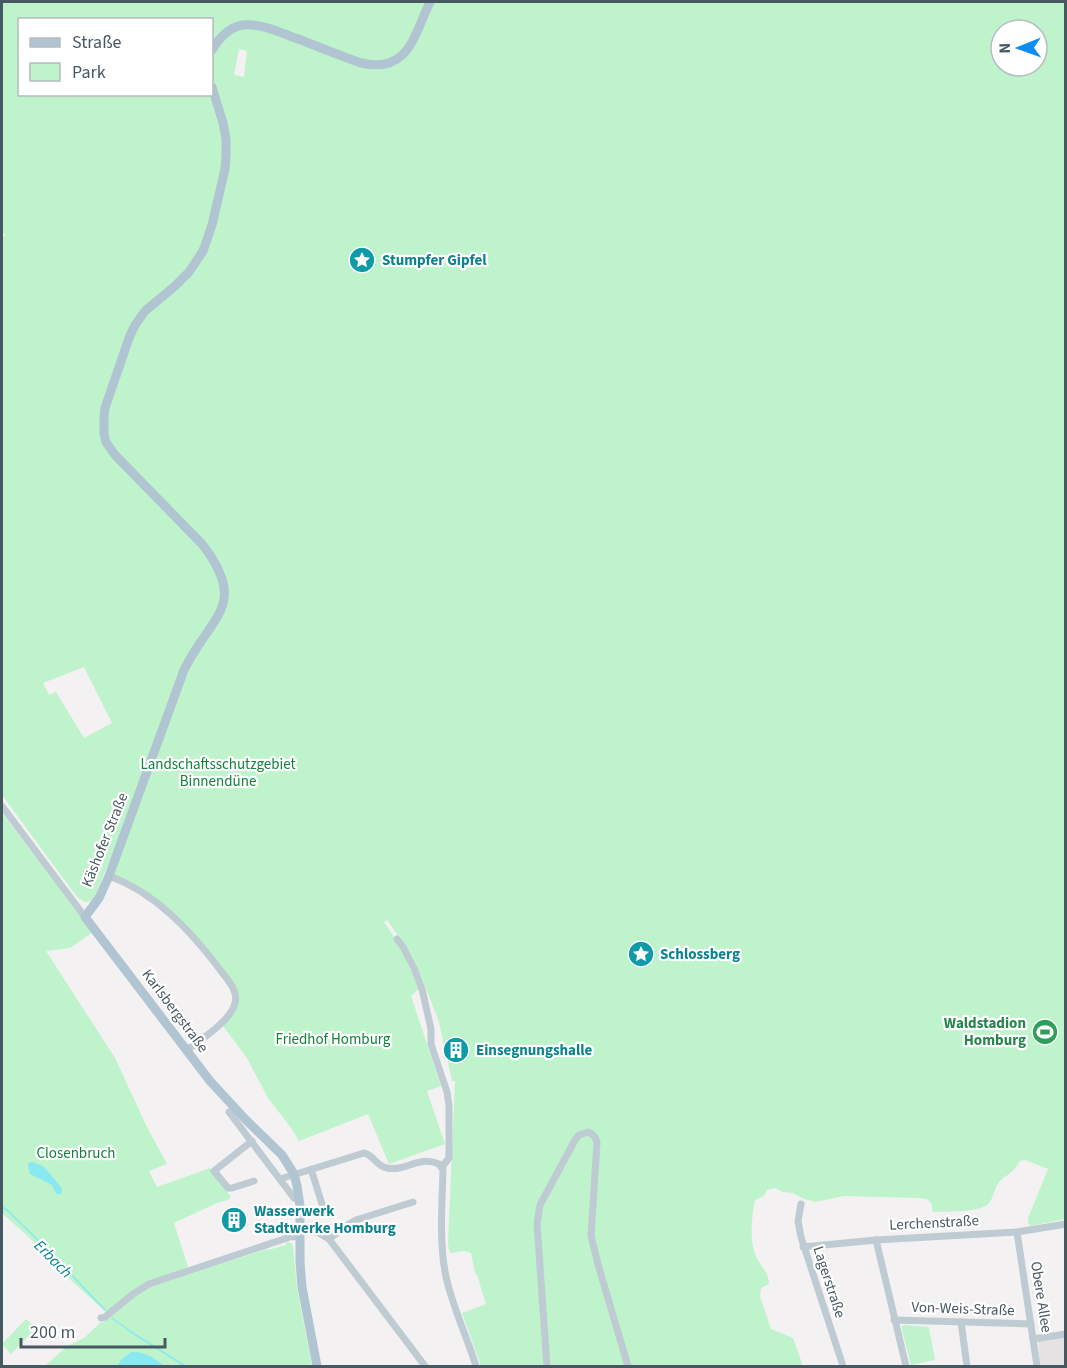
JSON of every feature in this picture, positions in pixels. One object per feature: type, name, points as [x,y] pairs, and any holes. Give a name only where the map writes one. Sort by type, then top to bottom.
[{"type":"main road","points":[[213,48],[230,30],[243,25],[253,25],[361,63],[389,64],[407,50],[429,2]]},
{"type":"main road","name":"Käshofer Straße","points":[[85,917],[99,897],[109,876],[184,670],[211,628],[225,598],[224,584],[216,563],[202,544],[110,448],[104,434],[104,417],[108,399],[135,325],[146,311],[189,272],[203,251],[212,225],[226,155],[223,123],[213,90]]},
{"type":"main road","name":"Karlsbergstraße","points":[[85,917],[243,1123],[282,1155],[294,1174],[299,1192],[303,1295],[317,1366]]},
{"type":"street","points":[[2,806],[85,917]]},
{"type":"street","points":[[109,876],[154,901],[186,928],[232,986],[236,1001],[233,1009],[218,1026],[186,1051]]},
{"type":"street","points":[[397,939],[414,968],[422,989],[431,1029],[431,1044],[447,1092],[449,1158],[442,1167]]},
{"type":"street","name":"Karlsbergstraße","points":[[229,1112],[243,1123],[252,1141],[294,1198]]},
{"type":"street","points":[[547,1366],[537,1224],[539,1210],[575,1140],[579,1135],[588,1132],[593,1134],[597,1143],[591,1236],[628,1366]]},
{"type":"street","points":[[252,1141],[214,1171],[228,1188],[254,1181]]},
{"type":"street","points":[[280,1179],[364,1153],[368,1153],[386,1168],[393,1169],[427,1160],[440,1164],[443,1170],[442,1216],[445,1271],[476,1366]]},
{"type":"street","points":[[311,1169],[322,1204]]},
{"type":"street","points":[[329,1239],[356,1220],[413,1202]]},
{"type":"street","name":"Lagerstraße","points":[[801,1204],[798,1221],[803,1247],[843,1366]]},
{"type":"street","name":"Lerchenstraße","points":[[803,1247],[876,1240],[1017,1232],[1065,1224]]},
{"type":"street","points":[[101,1318],[149,1284],[300,1233],[317,1232],[329,1239],[425,1366]]},
{"type":"street","name":"Obere Allee","points":[[1017,1232],[1037,1366]]},
{"type":"street","points":[[876,1240],[906,1366]]},
{"type":"street","name":"Von-Weis-Straße","points":[[894,1320],[1031,1324]]},
{"type":"street","points":[[961,1322],[967,1366]]},
{"type":"street","points":[[1033,1339],[1065,1334]]},
{"type":"shaded area","points":[[1065,1336],[1065,1366],[1040,1366],[1038,1340]]},
{"type":"green space","points":[[2,2],[1065,2],[1065,1219],[1031,1226],[1028,1223],[1048,1169],[1025,1160],[1020,1161],[1013,1171],[1000,1181],[989,1203],[971,1210],[933,1212],[931,1203],[927,1199],[918,1198],[844,1196],[815,1202],[775,1188],[767,1190],[764,1196],[755,1200],[752,1227],[755,1254],[769,1280],[769,1284],[761,1288],[760,1296],[771,1329],[793,1338],[803,1366],[481,1366],[462,1313],[486,1304],[475,1273],[471,1253],[464,1251],[451,1253],[448,1243],[455,1081],[452,1081],[439,1022],[418,968],[387,920],[384,922],[401,947],[419,989],[411,996],[441,1086],[427,1091],[445,1144],[389,1164],[368,1114],[299,1141],[268,1098],[247,1058],[223,1026],[235,1012],[238,1004],[212,956],[138,888],[113,874],[129,814],[95,896],[91,901],[85,902],[77,897],[2,795],[2,238],[5,235],[2,231]],"holes":[[[239,49],[247,51],[244,77],[234,75]],[[84,667],[112,723],[84,738],[56,692],[49,695],[43,683]]]},
{"type":"green space","name":"Closenbruch","points":[[2,813],[93,932],[70,948],[46,951],[115,1058],[167,1164],[149,1171],[157,1187],[210,1168],[231,1197],[174,1223],[188,1267],[144,1284],[106,1312],[55,1266],[56,1262],[2,1213]]},
{"type":"green space","points":[[286,1242],[293,1246],[297,1288],[312,1366],[45,1366],[66,1347],[84,1338],[100,1323],[108,1319],[141,1290],[267,1249],[286,1245]]},
{"type":"green space","points":[[26,1319],[36,1328],[11,1354],[2,1344]]},
{"type":"green space","points":[[902,1326],[929,1328],[935,1360],[911,1365],[902,1330]]},
{"type":"water","points":[[32,1162],[46,1169],[60,1186],[61,1194],[56,1194],[52,1185],[30,1174],[28,1163]]},
{"type":"water","points":[[131,1352],[149,1356],[164,1366],[117,1366]]},
{"type":"waterway","name":"Erbach","points":[[2,1207],[43,1245],[105,1310]]},
{"type":"waterway","name":"Erbach","points":[[112,1318],[185,1366]]},
{"type":"place","name":"Stumpfer Gipfel","points":[[362,260]]},
{"type":"place","name":"Schlossberg","points":[[641,954]]},
{"type":"place","name":"Waldstadion Homburg","points":[[1045,1032]]},
{"type":"place","name":"Einsegnungshalle","points":[[456,1050]]},
{"type":"place","name":"Wasserwerk Stadtwerke Homburg","points":[[234,1220]]},
{"type":"park label","name":"Landschaftsschutzgebiet Binnendüne","points":[[218,772]]},
{"type":"park label","name":"Friedhof Homburg","points":[[333,1039]]}]
